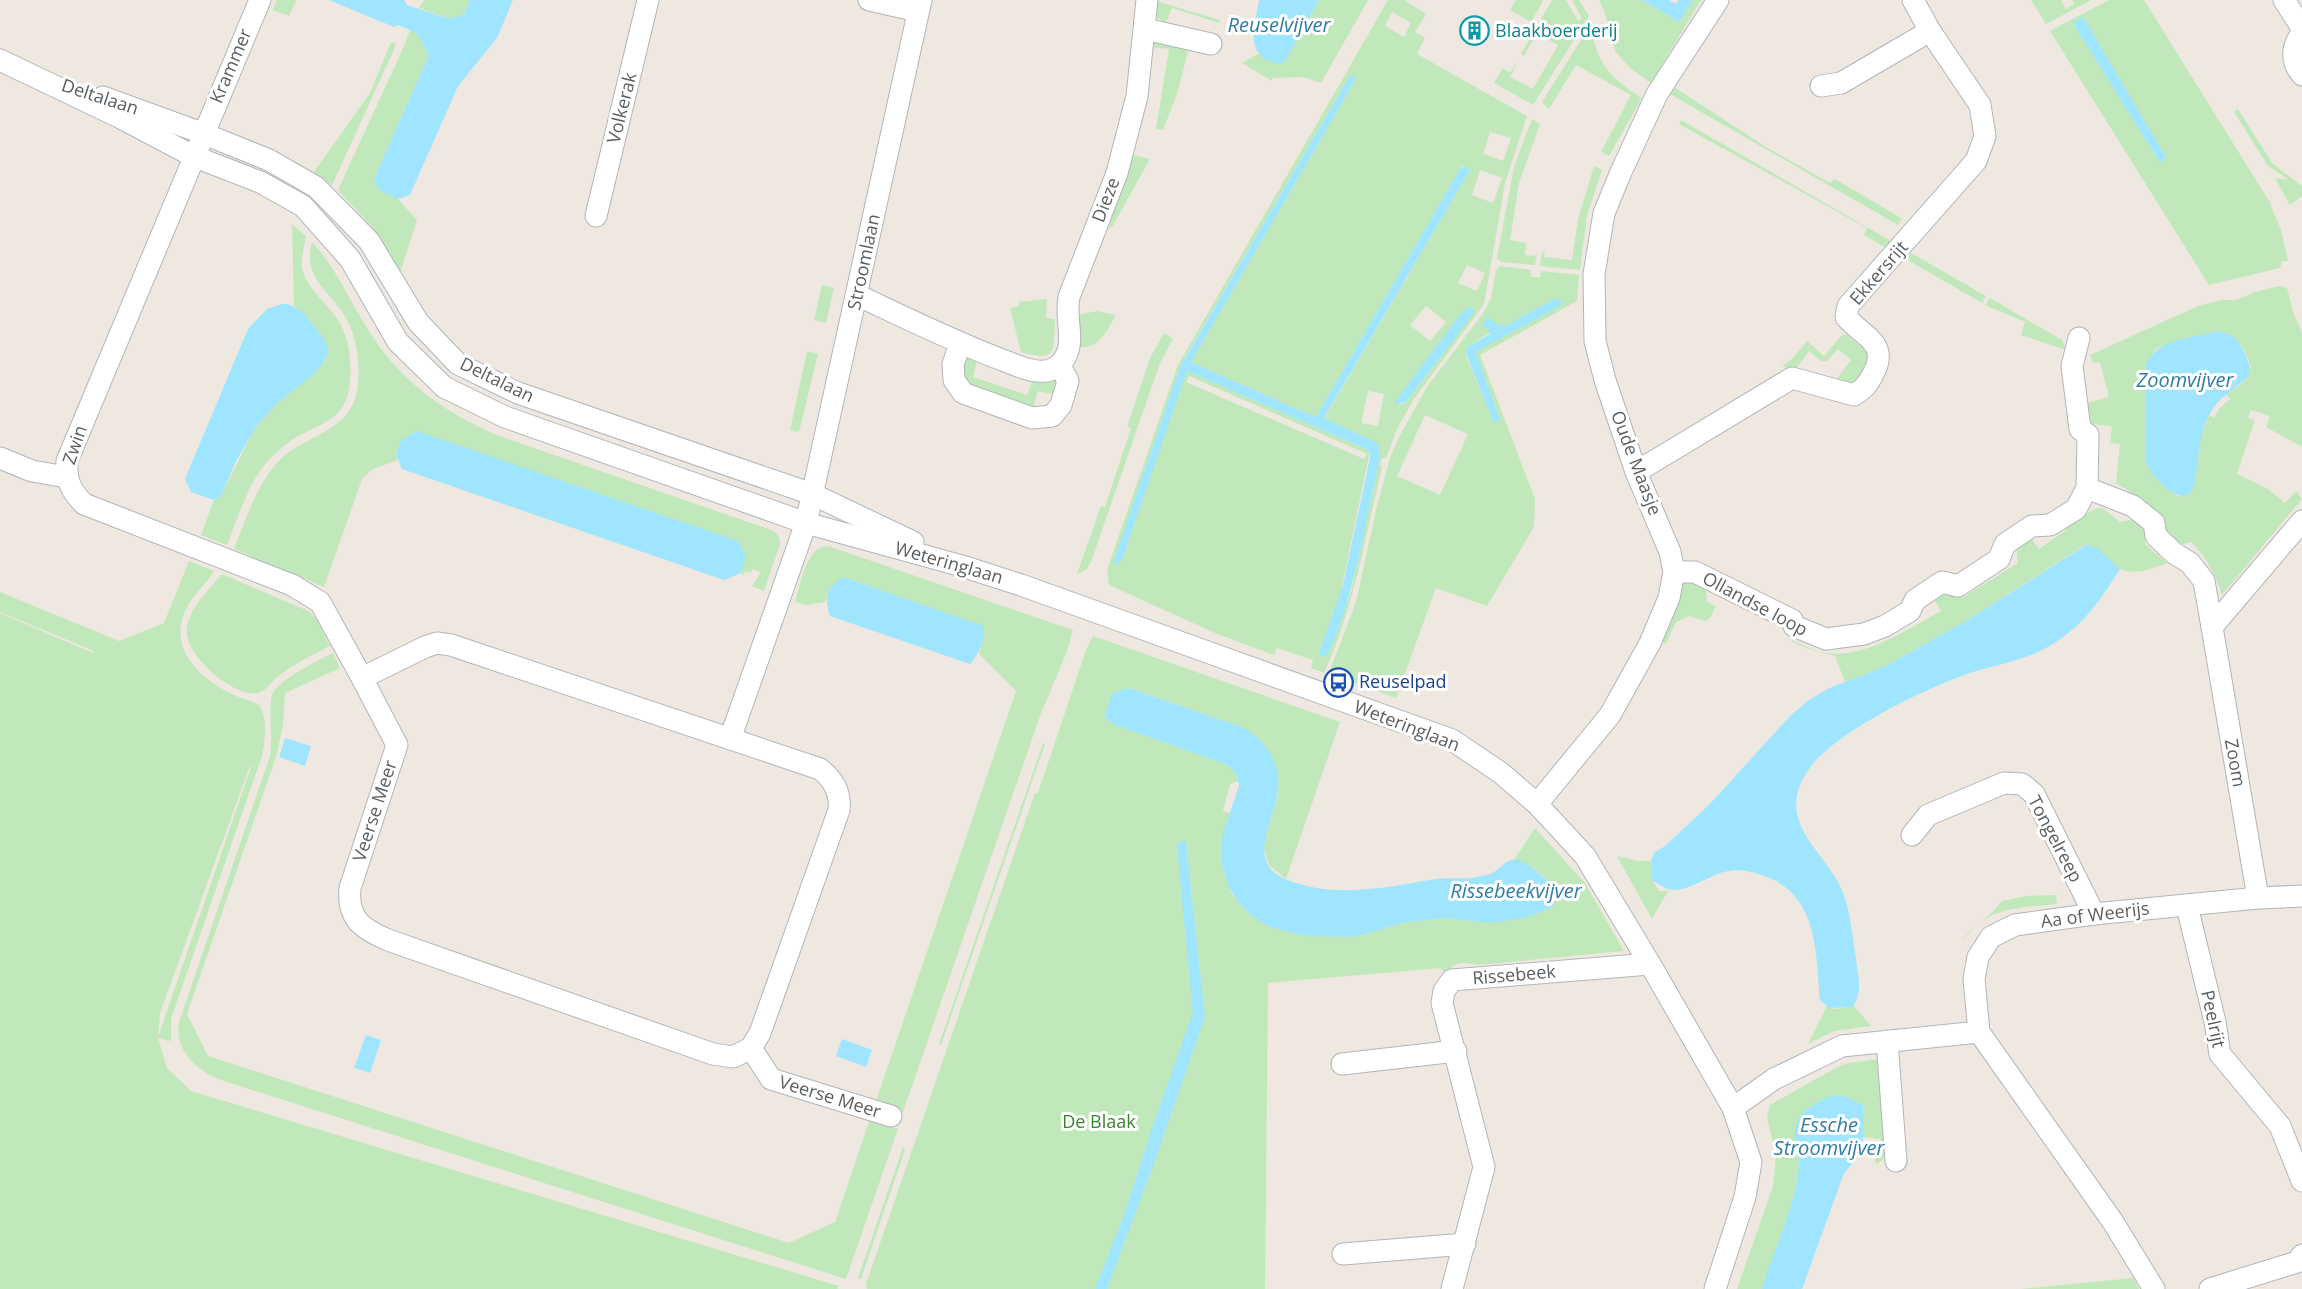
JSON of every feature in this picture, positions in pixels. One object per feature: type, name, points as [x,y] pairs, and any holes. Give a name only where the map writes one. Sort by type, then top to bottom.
[{"type":"street","name":"Krammer","points":[[202,133],[260,0]]},
{"type":"street","name":"Volkerak","points":[[596,216],[648,0]]},
{"type":"street","points":[[869,0],[920,6]]},
{"type":"street","name":"Dieze","points":[[960,344],[953,364],[954,380],[963,393],[1032,418],[1052,416],[1061,405],[1068,381],[1060,366],[1068,353],[1071,335],[1067,308],[1069,297],[1117,173],[1137,96],[1147,0]]},
{"type":"street","name":"Oude Maasje","points":[[1537,804],[1610,715],[1650,643],[1669,597],[1674,572],[1670,552],[1636,472],[1605,380],[1595,341],[1594,274],[1604,213],[1657,94],[1718,0]]},
{"type":"street","name":"Ekkersrijt","points":[[1636,472],[1792,378],[1854,395],[1865,388],[1879,364],[1879,351],[1873,341],[1854,327],[1846,317],[1848,306],[1976,161],[1985,136],[1980,105],[1930,31],[1913,0]]},
{"type":"street","points":[[2284,0],[2302,28]]},
{"type":"street","name":"Stroomlaan","points":[[806,523],[920,6]]},
{"type":"street","points":[[1145,29],[1212,44]]},
{"type":"street","points":[[1821,86],[1841,83],[1930,31]]},
{"type":"street","points":[[2302,33],[2294,49],[2293,59],[2302,75]]},
{"type":"street","name":"Deltalaan","points":[[0,60],[193,156],[260,182],[303,206],[350,259],[398,342],[444,387],[505,417],[806,523]]},
{"type":"street","name":"Deltalaan","points":[[33,75],[123,103],[202,133],[269,160],[316,187],[369,241],[418,322],[458,364],[518,393],[812,495],[962,566]]},
{"type":"street","name":"Zwin","points":[[202,133],[67,461],[66,477],[72,492],[84,504],[292,585],[320,602],[362,678]]},
{"type":"street","points":[[857,296],[960,344],[1025,369],[1044,372],[1060,366]]},
{"type":"street","points":[[2079,338],[2072,366],[2080,429],[2088,435],[2087,488]]},
{"type":"street","points":[[0,458],[32,471],[66,477]]},
{"type":"street","name":"Ollandse loop","points":[[1674,572],[1695,572],[1792,620],[1794,626],[1826,639],[1864,634],[1886,626],[1910,611],[1915,600],[1942,582],[1958,585],[1991,565],[1999,559],[2005,544],[2032,526],[2050,525],[2076,509],[2087,488]]},
{"type":"street","name":"Zoom","points":[[2087,488],[2133,506],[2154,523],[2156,536],[2174,553],[2190,562],[2204,581],[2258,898]]},
{"type":"street","points":[[2212,627],[2302,521]]},
{"type":"street","points":[[730,739],[806,523]]},
{"type":"street","name":"Weteringlaan","points":[[806,523],[962,566],[1079,605],[1452,740],[1502,773],[1537,804],[1585,856],[1733,1108],[1751,1162],[1745,1197],[1715,1289]]},
{"type":"street","points":[[362,678],[425,647],[437,644],[451,645],[820,769],[836,785],[840,801],[839,810],[803,917],[760,1033],[751,1048]]},
{"type":"street","name":"Veerse Meer","points":[[362,678],[397,745],[350,888],[351,909],[360,924],[388,940],[713,1054],[733,1057],[751,1048],[771,1079],[891,1116]]},
{"type":"street","name":"Tongelreep","points":[[1912,835],[1928,815],[2004,783],[2022,784],[2034,794],[2094,914]]},
{"type":"street","name":"Aa of Weerijs","points":[[1979,1032],[1974,979],[1978,957],[1991,937],[2015,925],[2094,914],[2258,898],[2302,896]]},
{"type":"street","name":"Peelrijt","points":[[2187,906],[2216,1022],[2220,1054],[2280,1126],[2302,1181]]},
{"type":"street","name":"Rissebeek","points":[[1452,1289],[1484,1167],[1456,1051],[1442,1004],[1444,991],[1452,980],[1650,964]]},
{"type":"street","points":[[1733,1108],[1774,1079],[1842,1046],[1979,1032],[2114,1222],[2154,1289]]},
{"type":"street","points":[[1887,1041],[1896,1161]]},
{"type":"street","points":[[1342,1065],[1456,1051]]},
{"type":"street","points":[[1343,1254],[1465,1244]]},
{"type":"street","points":[[2210,1289],[2297,1262],[2302,1255]]},
{"type":"green space","points":[[277,0],[296,0],[289,16],[273,10]]},
{"type":"green space","points":[[424,0],[470,0],[464,14],[450,19],[419,8]]},
{"type":"green space","points":[[1319,0],[1368,0],[1321,83],[1303,77],[1272,78],[1272,81],[1242,63],[1258,54],[1281,64],[1286,60]]},
{"type":"green space","points":[[1388,0],[1404,0],[1426,14],[1415,32],[1425,38],[1417,54],[1527,116],[1505,183],[1484,304],[1414,399],[1398,427],[1386,458],[1382,458],[1380,465],[1382,468],[1351,598],[1324,673],[1311,668],[1313,660],[1277,648],[1274,655],[1215,633],[1109,585],[1107,570],[1178,365]],"holes":[[[1392,12],[1411,23],[1404,37],[1385,26]],[[1351,75],[1353,84],[1191,362],[1313,416],[1317,415],[1460,169],[1462,166],[1470,170],[1324,419],[1356,433],[1380,457],[1351,592],[1328,654],[1370,451],[1188,371],[1176,377],[1187,354]],[[1490,132],[1511,138],[1503,161],[1483,154]],[[1480,170],[1502,178],[1493,203],[1472,195]],[[1467,265],[1485,273],[1477,291],[1458,283]],[[1426,306],[1446,322],[1430,341],[1410,325]],[[1434,366],[1407,401],[1399,405],[1399,396],[1410,382]],[[1189,376],[1367,454],[1364,459],[1186,382]],[[1368,391],[1384,394],[1378,426],[1361,423]]]},
{"type":"green space","points":[[1516,0],[1543,1],[1531,22],[1510,10]]},
{"type":"green space","points":[[1552,0],[1566,0],[1578,21],[1582,18],[1572,0],[1579,0],[1589,16],[1533,105],[1494,83],[1503,68],[1510,73],[1519,58],[1510,77],[1533,89],[1558,45],[1537,33],[1524,56],[1521,54]]},
{"type":"green space","points":[[1599,0],[1642,0],[1679,22],[1693,0],[1701,0],[1651,83],[1630,68],[1615,51],[1605,13]]},
{"type":"green space","points":[[2031,0],[2061,0],[2066,9],[2074,4],[2072,0],[2091,0],[2046,24]]},
{"type":"green space","points":[[2109,0],[2144,0],[2269,201],[2281,230],[2288,261],[2282,261],[2280,268],[2209,285],[2050,31]],"holes":[[[2084,18],[2160,163],[2074,23]]]},
{"type":"green space","points":[[1156,1],[1220,20],[1219,23],[1172,8],[1165,24],[1155,16]]},
{"type":"green space","points":[[1591,24],[1596,49],[1606,68],[1621,83],[1642,98],[1609,156],[1601,152],[1631,95],[1576,65],[1549,109],[1542,102]]},
{"type":"green space","points":[[410,30],[417,33],[429,55],[374,179],[384,192],[397,198],[417,220],[400,273],[374,229],[338,190]]},
{"type":"green space","points":[[1153,40],[1188,51],[1178,91],[1163,130],[1156,129],[1169,49],[1150,47]]},
{"type":"green space","points":[[391,42],[396,44],[393,52],[332,185],[314,172],[370,93]]},
{"type":"green space","points":[[1674,87],[1766,147],[1830,183],[1835,179],[1908,222],[1902,219],[1898,225],[1670,94]]},
{"type":"green space","points":[[2238,109],[2272,163],[2302,186],[2302,196],[2290,205],[2275,178],[2289,180],[2268,166],[2234,112]]},
{"type":"green space","points":[[1532,119],[1540,124],[1519,183],[1510,240],[1526,243],[1525,255],[1535,256],[1537,252],[1535,265],[1501,262],[1497,258],[1514,167]]},
{"type":"green space","points":[[1681,120],[1891,241],[1886,248],[1864,235],[1867,228],[1679,124]]},
{"type":"green space","points":[[1130,154],[1150,159],[1112,227],[1109,227]]},
{"type":"green space","points":[[1594,166],[1602,170],[1587,215],[1580,270],[1540,266],[1542,252],[1545,252],[1544,257],[1572,260],[1578,219]]},
{"type":"green space","points":[[292,224],[306,236],[302,260],[304,275],[312,289],[338,320],[345,334],[351,367],[348,395],[344,405],[331,419],[293,439],[266,463],[248,492],[227,545],[201,535],[214,500],[230,478],[258,424],[282,399],[316,371],[327,355],[311,322],[294,307]]},
{"type":"green space","points":[[312,242],[335,273],[379,347],[409,380],[443,407],[502,437],[774,531],[779,537],[780,544],[764,591],[752,586],[761,572],[752,569],[751,573],[745,571],[743,576],[741,573],[745,558],[402,440],[396,454],[398,460],[373,469],[362,479],[324,587],[234,549],[257,493],[277,463],[288,453],[338,423],[354,401],[359,368],[354,336],[342,312],[315,277],[311,267]]},
{"type":"green space","points":[[1911,253],[1986,296],[1982,303],[1906,259]]},
{"type":"green space","points":[[1500,266],[1531,270],[1531,277],[1540,277],[1541,271],[1579,275],[1577,301],[1480,355],[1535,499],[1534,527],[1487,606],[1436,588],[1396,698],[1348,680],[1349,675],[1335,670],[1333,675],[1329,673],[1356,602],[1390,458],[1427,387],[1484,312],[1491,298],[1496,270]],"holes":[[[1554,299],[1476,352],[1494,422],[1466,356],[1466,351],[1469,346],[1500,326],[1505,326]],[[1425,415],[1468,434],[1440,495],[1397,476]]]},
{"type":"green space","points":[[822,285],[834,288],[826,323],[814,320]]},
{"type":"green space","points":[[2279,286],[2287,288],[2294,315],[2302,333],[2302,447],[2266,427],[2270,416],[2251,410],[2248,418],[2254,420],[2254,423],[2237,474],[2268,489],[2285,503],[2296,491],[2302,499],[2222,595],[2210,567],[2191,542],[2176,546],[2164,536],[2165,520],[2116,483],[2120,444],[2110,443],[2112,426],[2090,424],[2086,407],[2090,402],[2109,397],[2100,362],[2093,363],[2090,355],[2198,306],[2221,300],[2236,300]],"holes":[[[2219,331],[2226,333],[2240,344],[2251,367],[2242,384],[2226,394],[2230,399],[2219,409],[2214,418],[2209,415],[2179,497],[2158,479],[2145,460],[2146,365],[2155,350],[2160,347]]]},
{"type":"green space","points":[[1990,298],[2062,340],[2066,350],[2021,335],[2025,322],[1985,305]]},
{"type":"green space","points":[[1047,299],[1046,318],[1055,319],[1052,351],[1042,356],[1021,352],[1010,308],[1019,306],[1019,302]]},
{"type":"green space","points":[[1097,311],[1116,315],[1097,342],[1085,347],[1077,347],[1078,315]]},
{"type":"green space","points":[[1164,333],[1173,339],[1160,363],[1091,562],[1086,570],[1077,574],[1101,506],[1105,507],[1131,428],[1127,427],[1150,358]]},
{"type":"green space","points":[[1842,335],[1847,335],[1871,355],[1856,385],[1836,380],[1851,360],[1838,349],[1827,361],[1821,361],[1809,351],[1795,370],[1782,366],[1791,360],[1807,341],[1824,356]]},
{"type":"green space","points":[[807,351],[818,354],[799,432],[790,430]]},
{"type":"green space","points":[[967,357],[977,361],[973,377],[1027,395],[1033,379],[1057,378],[1056,395],[1038,391],[1033,408],[969,386],[962,377],[962,369]]},
{"type":"green space","points":[[2098,508],[2104,509],[2120,522],[2135,519],[2146,529],[2145,544],[2167,563],[2144,570],[2126,571],[2116,567],[2097,551],[2085,545],[1966,621],[1886,666],[1845,682],[1835,656],[1817,651],[1805,647],[1788,639],[1821,652],[1840,654],[1855,652],[1885,641],[1941,611],[1934,599],[1948,590],[1962,598],[2018,563],[2016,546],[2031,538],[2039,549],[2066,530],[2067,523]]},
{"type":"green space","points":[[828,546],[1073,630],[1067,651],[1040,716],[902,1115],[875,1104],[1016,691],[979,654],[983,639],[830,588],[825,602],[805,605],[795,602],[809,559],[814,552]]},
{"type":"green space","points":[[189,561],[214,571],[186,609],[181,623],[184,649],[190,661],[209,680],[234,695],[260,706],[265,731],[262,756],[171,1019],[171,1041],[158,1038],[167,1068],[191,1091],[839,1286],[837,1289],[0,1289],[0,613],[93,653],[94,651],[0,612],[0,592],[119,641],[164,623]],"holes":[[[251,767],[158,1037],[160,1013]]]},
{"type":"green space","points":[[222,574],[308,611],[316,618],[330,646],[288,669],[258,693],[236,689],[224,681],[201,661],[188,638],[187,627],[196,605]]},
{"type":"green space","points":[[1693,580],[1706,585],[1707,602],[1716,606],[1710,618],[1705,621],[1689,616],[1676,622],[1666,644],[1658,640],[1680,586]]},
{"type":"green space","name":"De Blaak","points":[[1093,636],[1340,722],[1286,879],[1269,865],[1263,847],[1278,795],[1278,777],[1239,726],[1130,688],[1113,693],[1119,726],[1225,764],[1233,769],[1239,781],[1230,784],[1223,811],[1230,813],[1221,845],[1222,865],[1232,894],[1253,917],[1367,934],[1402,923],[1443,918],[1490,923],[1553,906],[1551,883],[1529,865],[1514,860],[1535,828],[1585,883],[1624,951],[1478,965],[1460,963],[1445,972],[1440,968],[1268,983],[1265,1289],[867,1289],[866,1284],[1086,650]],"holes":[[[1181,842],[1186,842],[1202,989]]]},
{"type":"green space","points":[[333,653],[340,668],[285,693],[283,725],[276,757],[187,1014],[208,1056],[789,1243],[835,1222],[869,1122],[871,1120],[898,1129],[846,1279],[221,1080],[203,1071],[189,1058],[180,1041],[179,1022],[270,756],[272,695],[275,689],[290,677]]},
{"type":"green space","points":[[1043,743],[1045,744],[941,1045],[939,1044]]},
{"type":"green space","points":[[1617,856],[1638,861],[1651,861],[1652,880],[1659,891],[1668,891],[1652,919]]},
{"type":"green space","points":[[2056,895],[2057,904],[1999,912],[1981,921],[2002,901],[2027,896]]},
{"type":"green space","points":[[1827,1006],[1835,1009],[1854,1006],[1871,1026],[1834,1031],[1808,1044]]},
{"type":"green space","points":[[1878,1059],[1888,1155],[1877,1164],[1875,1163],[1881,1139],[1863,1137],[1863,1105],[1795,1128],[1799,1172],[1791,1208],[1762,1289],[1737,1289],[1773,1186],[1776,1156],[1767,1117],[1770,1105],[1837,1067]]},
{"type":"green space","points":[[903,1147],[905,1150],[861,1279],[858,1278]]},
{"type":"green space","points":[[2133,1278],[2139,1289],[2021,1289]]},
{"type":"water","points":[[329,0],[404,0],[407,5],[450,19],[464,14],[470,0],[513,0],[497,38],[458,86],[410,195],[398,199],[379,190],[374,179],[429,55],[417,33],[398,25],[394,27]]},
{"type":"water","name":"Reuselvijver","points":[[1259,0],[1319,0],[1286,60],[1281,64],[1261,55],[1256,48],[1254,31]]},
{"type":"water","points":[[1642,0],[1669,0],[1676,4],[1679,0],[1693,0],[1679,22]]},
{"type":"water","points":[[2083,17],[2166,157],[2160,163],[2073,23]]},
{"type":"water","points":[[1351,74],[1356,79],[1191,362],[1313,416],[1317,415],[1460,169],[1465,166],[1470,170],[1324,418],[1375,442],[1379,446],[1380,457],[1346,606],[1328,654],[1323,656],[1320,655],[1320,651],[1343,585],[1370,458],[1368,450],[1187,371],[1122,560],[1116,565],[1114,560],[1180,367]]},
{"type":"water","points":[[1554,299],[1561,300],[1560,306],[1476,352],[1500,420],[1494,423],[1465,351],[1469,346],[1490,334],[1490,331],[1482,325],[1487,317],[1500,326],[1505,326]]},
{"type":"water","points":[[288,304],[303,312],[323,337],[328,349],[327,355],[313,375],[281,400],[257,425],[235,463],[221,496],[214,500],[191,492],[185,479],[248,329],[267,309]]},
{"type":"water","points":[[1472,307],[1474,313],[1407,401],[1396,405],[1399,396],[1460,315]]},
{"type":"water","name":"Zoomvijver","points":[[2219,331],[2231,335],[2239,343],[2250,366],[2250,372],[2248,377],[2221,400],[2211,412],[2202,435],[2195,484],[2190,492],[2183,495],[2176,494],[2161,483],[2145,460],[2146,365],[2151,356],[2167,344]]},
{"type":"water","points":[[417,431],[738,541],[746,556],[741,573],[724,580],[402,469],[396,454],[401,440]]},
{"type":"water","points":[[2086,545],[2097,548],[2120,569],[2097,603],[2070,632],[2038,652],[1973,672],[1906,700],[1856,728],[1817,759],[1805,775],[1798,792],[1796,808],[1799,822],[1833,874],[1847,905],[1859,984],[1858,995],[1853,1007],[1830,1008],[1820,1000],[1811,927],[1795,896],[1782,885],[1759,874],[1739,870],[1718,874],[1678,890],[1672,890],[1652,880],[1651,861],[1654,853],[1665,846],[1709,805],[1790,716],[1809,700],[1827,689],[1886,666],[1966,621]]},
{"type":"water","points":[[843,577],[984,626],[979,651],[970,664],[830,616],[827,604],[828,594],[833,585]]},
{"type":"water","name":"Rissebeekvijver","points":[[1129,688],[1239,726],[1249,731],[1265,746],[1275,764],[1278,785],[1264,854],[1267,864],[1275,873],[1287,880],[1324,889],[1362,890],[1436,879],[1477,877],[1492,873],[1510,860],[1517,860],[1530,866],[1551,883],[1554,906],[1529,917],[1490,923],[1443,918],[1402,923],[1352,937],[1306,936],[1270,927],[1253,917],[1238,902],[1228,885],[1222,865],[1223,833],[1239,786],[1235,773],[1225,764],[1115,725],[1104,716],[1113,693]]},
{"type":"water","points":[[285,738],[311,746],[305,766],[279,757]]},
{"type":"water","points":[[1186,841],[1205,1017],[1107,1289],[1095,1289],[1124,1216],[1152,1128],[1193,1013],[1177,847],[1179,842]]},
{"type":"water","points":[[366,1035],[381,1040],[370,1073],[354,1068]]},
{"type":"water","points":[[842,1039],[872,1050],[866,1067],[836,1056]]},
{"type":"water","name":"Essche Stroomvijver","points":[[1830,1096],[1844,1096],[1863,1105],[1863,1143],[1859,1156],[1844,1173],[1802,1289],[1762,1289],[1795,1190],[1799,1168],[1795,1140],[1798,1120],[1812,1106]]},
{"type":"place","name":"Blaakboerderij","points":[[1474,31]]},
{"type":"place","name":"Reuselpad","points":[[1338,682]]}]
